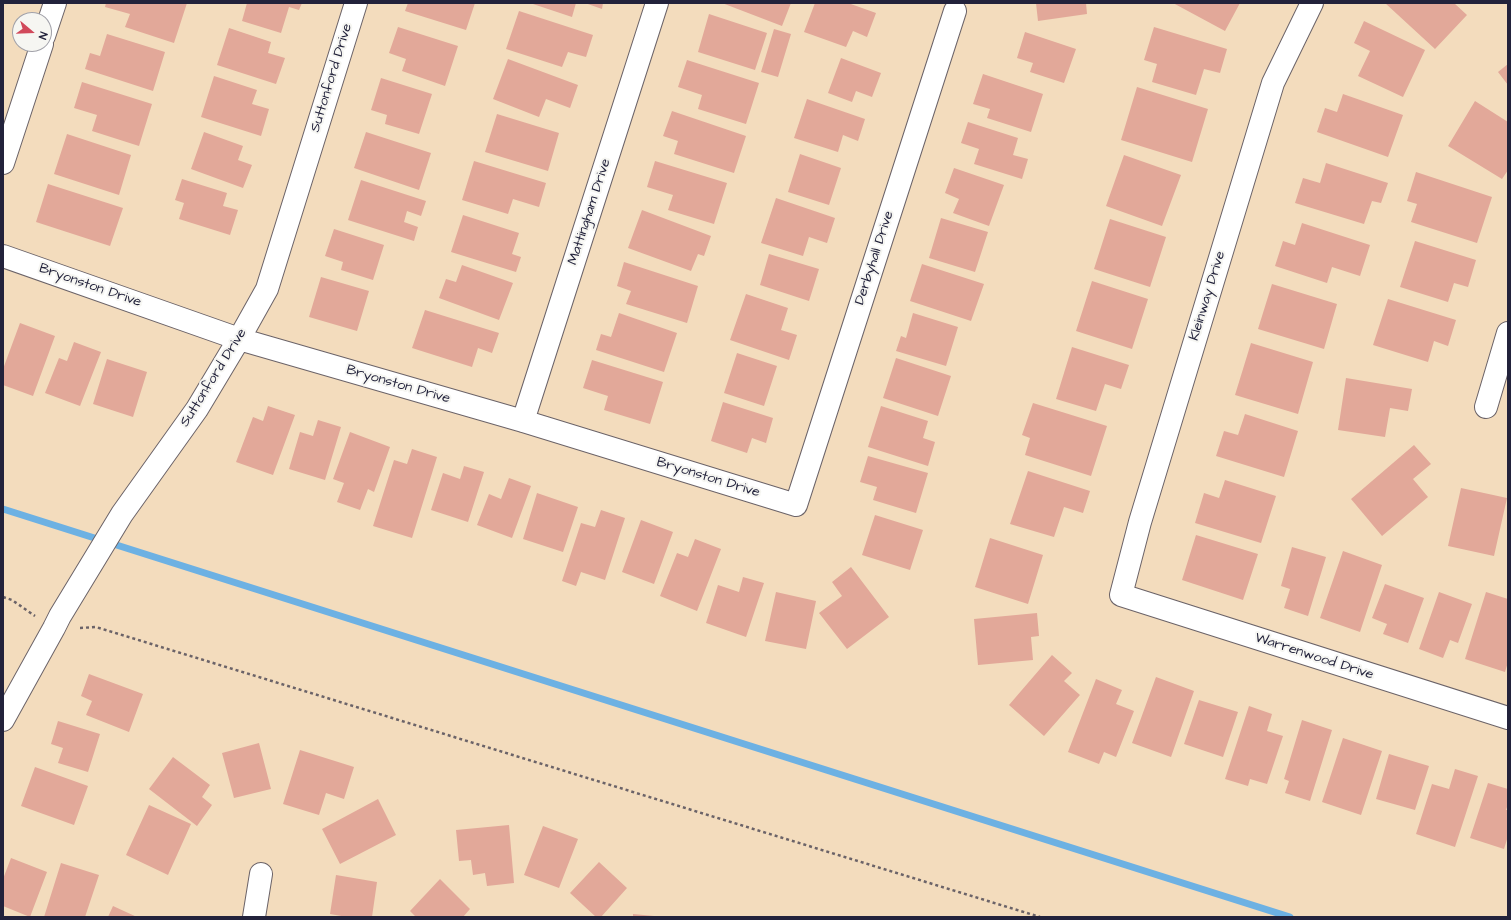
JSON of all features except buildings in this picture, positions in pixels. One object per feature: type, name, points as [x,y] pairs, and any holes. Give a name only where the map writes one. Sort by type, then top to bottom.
[{"type":"street","name":"Suttonford Drive","points":[[3,720],[57,622],[122,514],[197,409],[239,339],[266,290],[356,3]]},
{"type":"street","name":"Mattingham Drive","points":[[523,421],[657,3]]},
{"type":"street","name":"Kleinway Drive","points":[[1121,595],[1140,522],[1273,83],[1312,3]]},
{"type":"street","name":"Derbyhall Drive","points":[[796,505],[954,11]]},
{"type":"street","points":[[3,163],[39,52]]},
{"type":"street","name":"Bryonston Drive","points":[[3,256],[239,339],[523,421],[796,505]]},
{"type":"street","points":[[1486,408],[1508,333]]},
{"type":"street","name":"Warrenwood Drive","points":[[1121,595],[1508,718]]},
{"type":"street","points":[[254,917],[261,874]]},
{"type":"path","points":[[3,597],[57,622],[96,627],[1040,917]]},
{"type":"waterway","points":[[3,509],[1290,917]]}]
